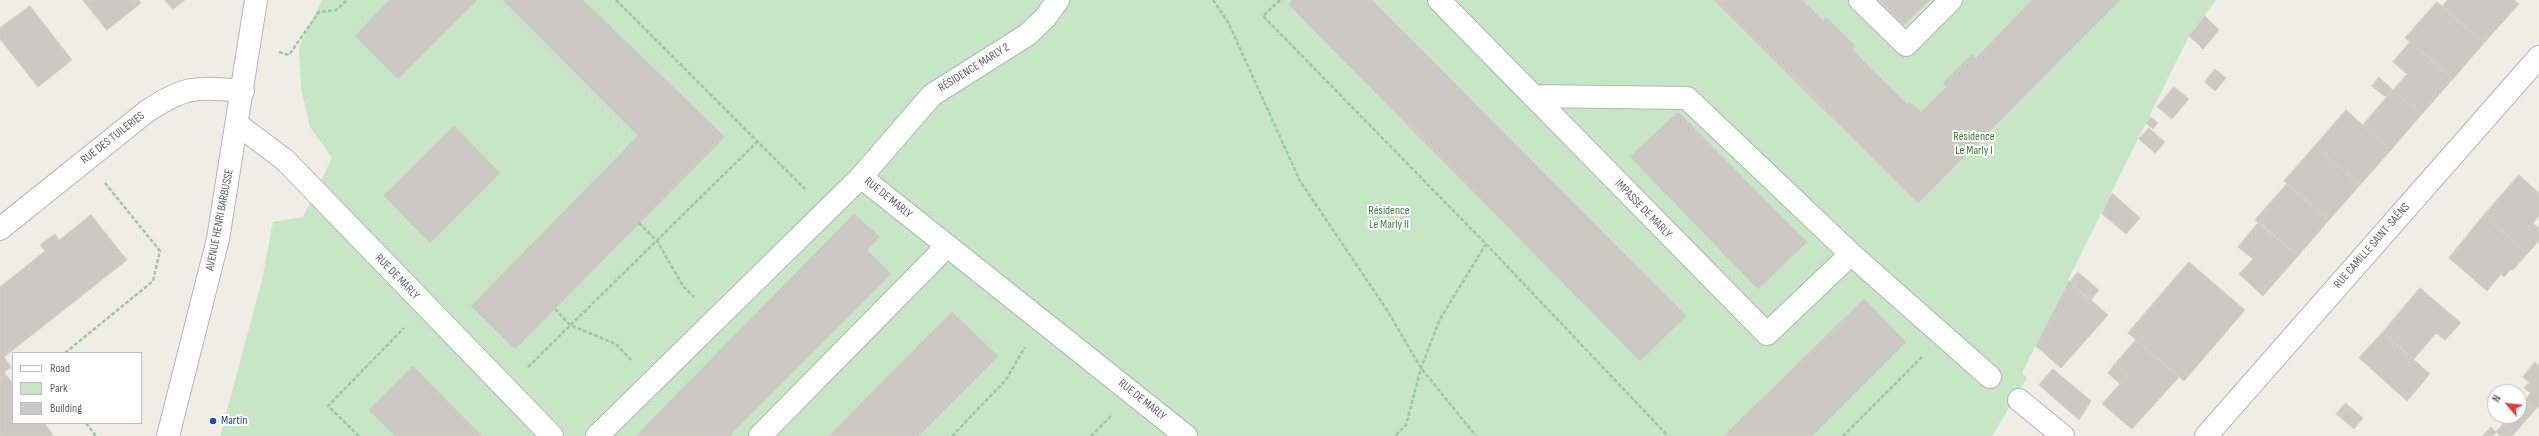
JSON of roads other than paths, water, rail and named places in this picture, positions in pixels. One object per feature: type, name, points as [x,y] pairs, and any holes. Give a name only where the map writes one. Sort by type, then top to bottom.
[{"type":"street","name":"AVENUE HENRI BARBUSSE","points":[[168,436],[218,238],[243,91],[256,0]]},
{"type":"street","name":"RÉSIDENCE MARLY 2","points":[[861,177],[932,95],[1027,35],[1045,18],[1058,0]]},
{"type":"street","name":"IMPASSE DE MARLY","points":[[1438,0],[1767,334],[1851,254]]},
{"type":"street","points":[[1860,0],[1906,45],[1951,0]]},
{"type":"street","name":"RUE CAMILLE SAINT-SAËNS","points":[[2206,436],[2539,57]]},
{"type":"street","name":"RUE DES TUILERIES","points":[[0,228],[86,159],[170,96],[199,87],[243,91]]},
{"type":"street","points":[[1533,96],[1687,98],[1851,254],[1990,377]]},
{"type":"street","name":"RUE DE MARLY","points":[[237,124],[285,160],[552,436]]},
{"type":"street","name":"RUE DE MARLY","points":[[597,436],[861,177],[1186,436]]},
{"type":"street","points":[[760,436],[948,246]]},
{"type":"street","points":[[2020,400],[2063,436]]},
{"type":"place","name":"Martin","points":[[213,421]]},
{"type":"park label","name":"Résidence Le Marly I","points":[[1974,144]]},
{"type":"park label","name":"Résidence Le Marly II","points":[[1389,218]]}]
